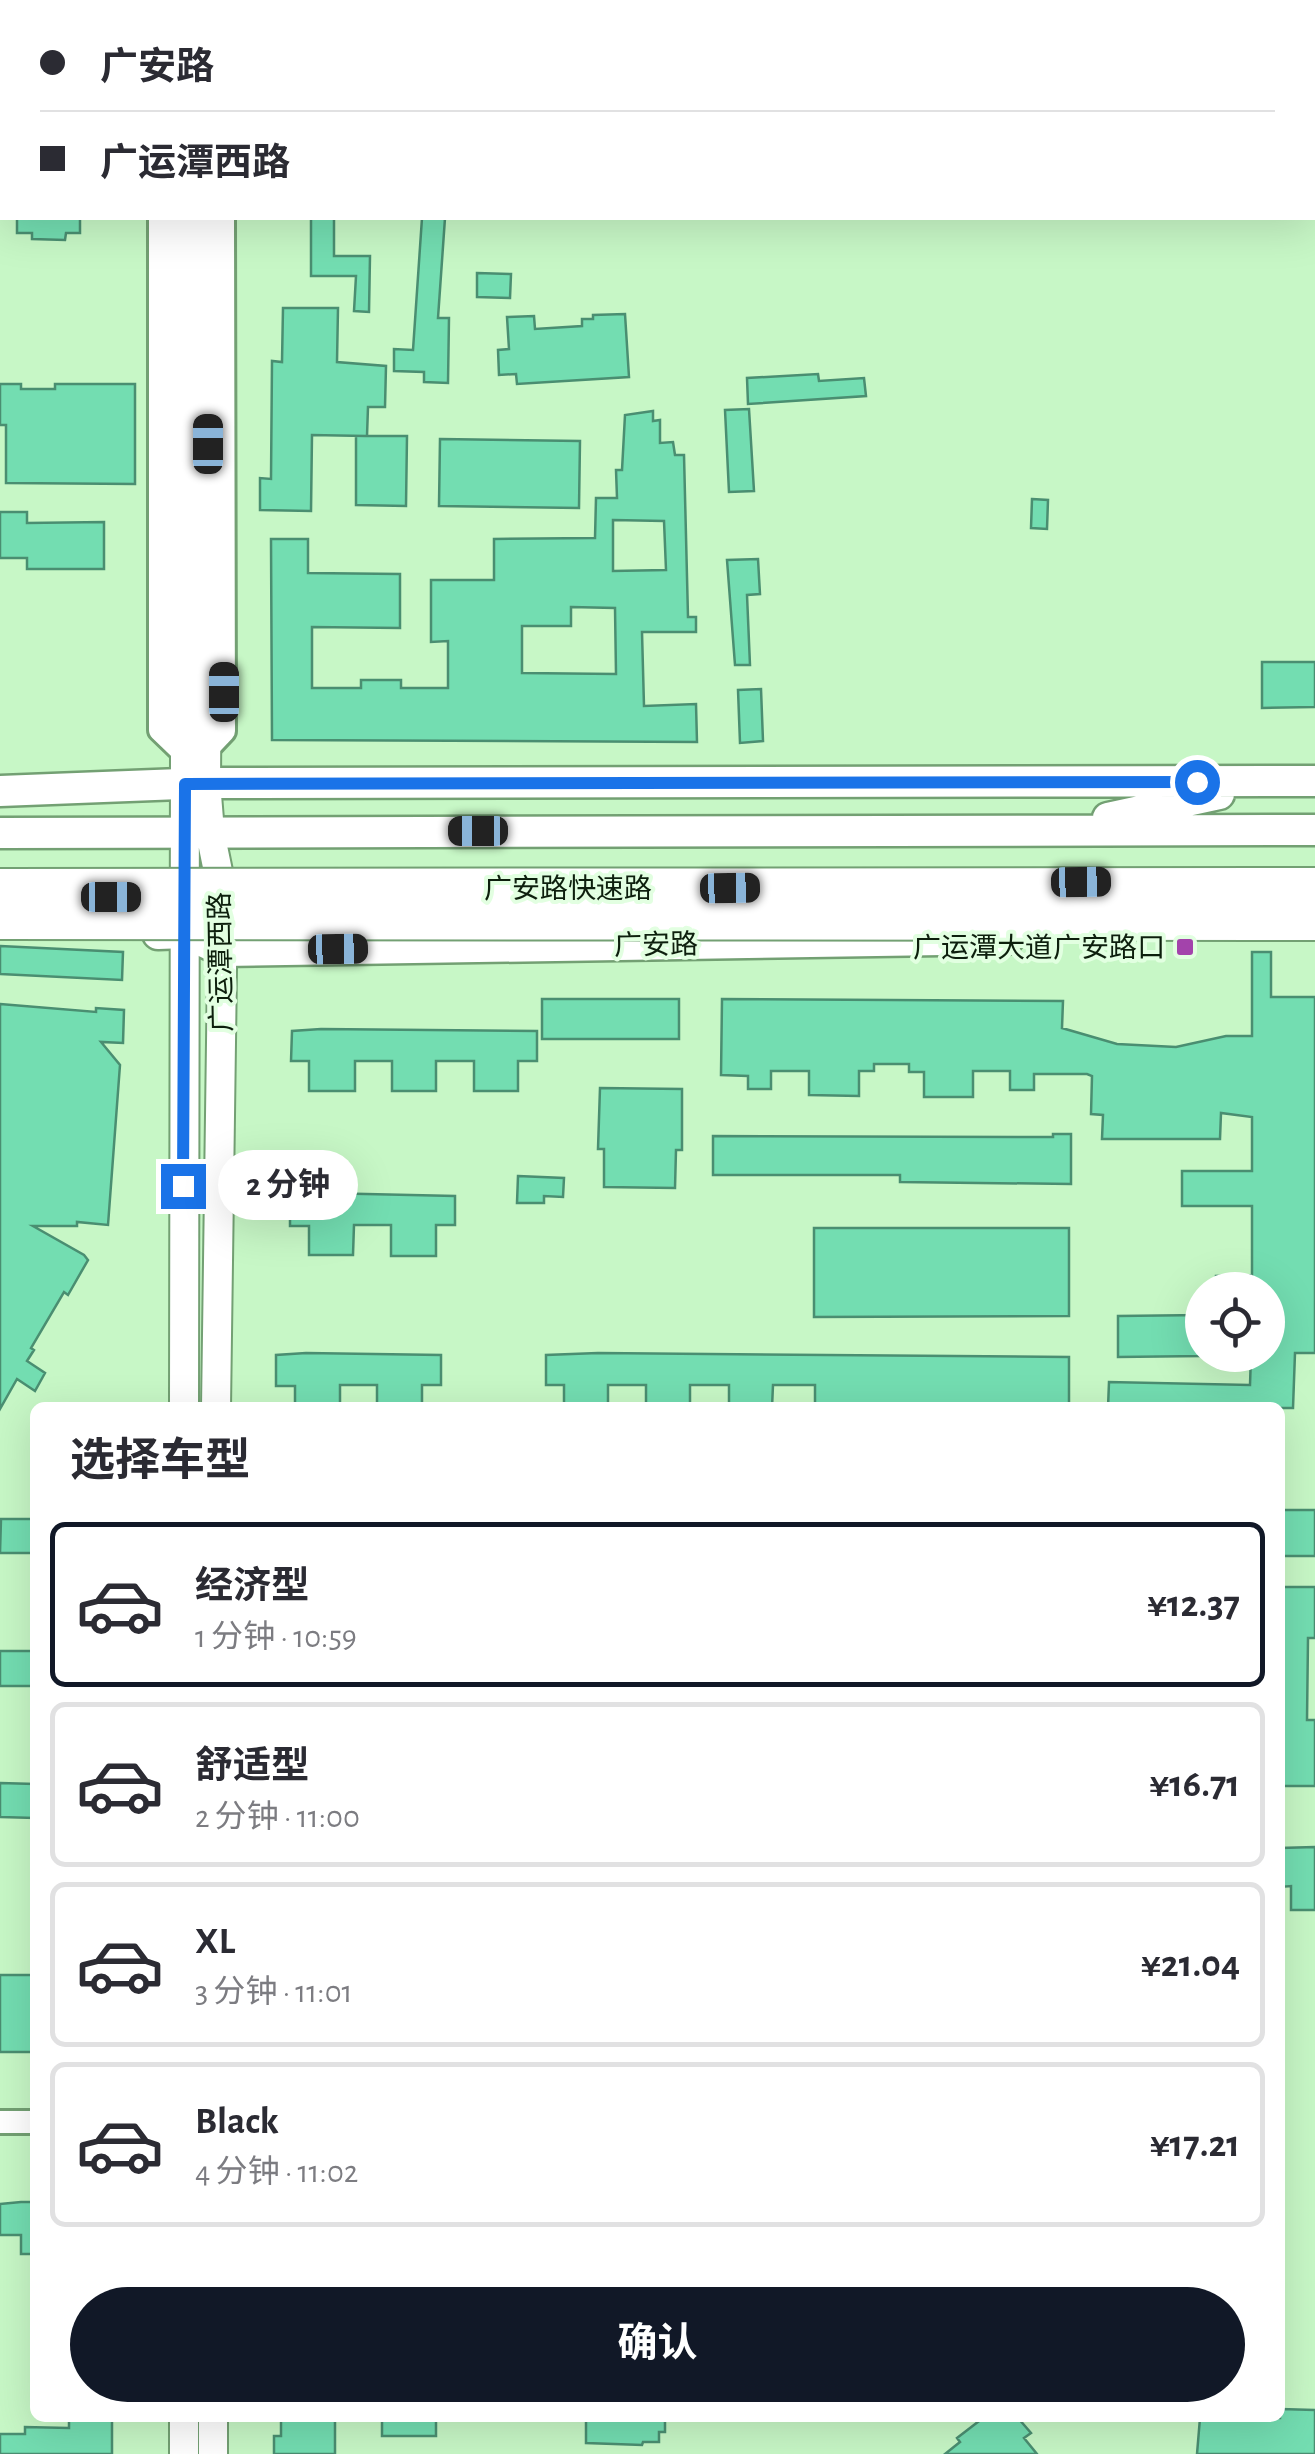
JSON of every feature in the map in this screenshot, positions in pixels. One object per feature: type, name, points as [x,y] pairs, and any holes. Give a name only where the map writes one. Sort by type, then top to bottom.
[{"type":"highway","name":"广安路快速路","points":[[0,888],[1315,887]]},
{"type":"highway","name":"广安路快速路","points":[[0,920],[1315,920]]},
{"type":"main road","points":[[0,791],[195,768],[1315,782]]},
{"type":"main road","points":[[1052,830],[1276,782]]},
{"type":"main road","points":[[0,834],[1315,830]]},
{"type":"main road","points":[[0,898],[1315,878]]},
{"type":"main road","name":"广安路","points":[[0,934],[185,934],[223,951],[1315,935]]},
{"type":"street","points":[[160,220],[160,730],[195,768],[224,732],[223,220]]},
{"type":"street","name":"广运潭西路","points":[[182,220],[197,831],[185,896],[184,1402]]},
{"type":"street","name":"广运潭西路","points":[[195,768],[209,329],[202,220]]},
{"type":"street","name":"广运潭西路","points":[[197,831],[223,896],[216,1402]]},
{"type":"street","points":[[0,2122],[30,2122]]},
{"type":"street","points":[[184,2422],[184,2454]]},
{"type":"street","points":[[212,2454],[213,2422]]},
{"type":"building","points":[[17,220],[80,220],[80,233],[66,233],[65,240],[32,239],[32,233],[17,233]]},
{"type":"building","points":[[311,220],[334,220],[334,256],[370,256],[369,312],[354,311],[356,276],[311,276]]},
{"type":"building","points":[[422,220],[445,220],[438,318],[449,318],[448,383],[424,382],[424,372],[394,371],[394,349],[413,350]]},
{"type":"building","points":[[477,273],[511,274],[510,298],[477,297]]},
{"type":"building","points":[[283,308],[338,308],[337,362],[386,366],[385,407],[368,407],[367,436],[407,436],[406,506],[356,505],[356,436],[366,436],[312,435],[311,511],[260,510],[260,478],[271,479],[272,361],[282,362]]},
{"type":"building","points":[[625,314],[629,377],[517,384],[516,374],[499,375],[498,350],[509,349],[507,317],[534,316],[535,329],[582,326],[582,319],[593,319],[593,315]]},
{"type":"building","points":[[818,374],[819,381],[864,378],[866,396],[748,404],[747,378]]},
{"type":"building","points":[[0,384],[21,384],[21,389],[55,389],[55,384],[135,384],[135,484],[6,483],[6,425],[0,425]]},
{"type":"building","points":[[749,409],[754,491],[729,492],[725,410]]},
{"type":"building","points":[[653,411],[653,421],[660,420],[660,443],[673,442],[675,455],[684,455],[688,617],[696,617],[696,632],[642,632],[644,706],[696,704],[697,742],[272,740],[271,539],[308,539],[308,573],[400,574],[400,628],[312,627],[312,688],[361,688],[361,680],[401,680],[401,688],[448,688],[448,641],[431,642],[431,580],[494,580],[494,539],[595,538],[596,498],[617,498],[616,470],[622,470],[625,415]],"holes":[[[613,520],[664,521],[666,570],[613,571]],[[571,607],[615,608],[616,674],[522,673],[522,626],[571,626]]]},
{"type":"building","points":[[440,439],[580,441],[579,508],[439,506]]},
{"type":"building","points":[[1032,499],[1048,500],[1047,529],[1031,528]]},
{"type":"building","points":[[0,512],[27,512],[27,523],[104,522],[104,569],[27,569],[27,558],[0,558]]},
{"type":"building","points":[[758,559],[760,594],[747,595],[750,665],[735,665],[727,560]]},
{"type":"building","points":[[1262,662],[1315,662],[1315,707],[1262,708]]},
{"type":"building","points":[[761,689],[763,741],[740,743],[738,690]]},
{"type":"building","points":[[0,946],[123,952],[122,980],[0,974]]},
{"type":"building","points":[[1252,952],[1271,952],[1271,997],[1315,997],[1315,1353],[1295,1353],[1293,1408],[1285,1408],[1285,1402],[1108,1402],[1109,1382],[1250,1385],[1250,1372],[1285,1372],[1285,1272],[1252,1272],[1252,1206],[1182,1206],[1182,1171],[1252,1171],[1252,1117],[1221,1113],[1220,1139],[1102,1139],[1103,1115],[1091,1114],[1092,1076],[1087,1074],[1034,1074],[1034,1090],[1010,1090],[1010,1071],[973,1071],[973,1097],[924,1097],[924,1072],[909,1072],[909,1064],[874,1064],[874,1071],[859,1071],[859,1096],[809,1095],[809,1071],[771,1071],[771,1089],[748,1089],[748,1076],[721,1075],[722,999],[1063,1001],[1062,1028],[1117,1044],[1176,1047],[1226,1036],[1252,1036]]},
{"type":"building","points":[[542,999],[679,999],[679,1039],[542,1039]]},
{"type":"building","points":[[0,1004],[96,1012],[96,1008],[124,1010],[123,1043],[101,1042],[120,1065],[108,1225],[77,1222],[77,1226],[33,1226],[88,1260],[31,1348],[34,1350],[27,1361],[45,1373],[35,1391],[17,1379],[0,1409]]},
{"type":"building","points":[[292,1031],[537,1031],[537,1061],[518,1061],[518,1091],[474,1091],[474,1061],[436,1061],[436,1091],[392,1091],[392,1061],[355,1061],[355,1091],[309,1091],[309,1061],[291,1061]]},
{"type":"building","points":[[600,1088],[682,1089],[682,1150],[676,1150],[675,1188],[604,1187],[604,1149],[598,1149]]},
{"type":"building","points":[[1071,1134],[1071,1184],[900,1182],[900,1175],[713,1175],[713,1136]]},
{"type":"building","points":[[518,1176],[564,1178],[563,1197],[544,1196],[544,1203],[517,1203]]},
{"type":"building","points":[[290,1196],[455,1196],[455,1225],[436,1225],[436,1256],[391,1256],[391,1225],[354,1225],[353,1255],[309,1255],[309,1226],[290,1226]]},
{"type":"building","points":[[814,1228],[1069,1228],[1069,1316],[814,1317]]},
{"type":"building","points":[[1185,1315],[1185,1356],[1118,1357],[1118,1316]]},
{"type":"building","points":[[276,1355],[441,1355],[441,1385],[422,1385],[422,1402],[377,1402],[377,1385],[340,1385],[340,1402],[295,1402],[295,1386],[276,1386]]},
{"type":"building","points":[[546,1355],[1069,1357],[1069,1402],[815,1402],[815,1385],[773,1385],[772,1402],[729,1402],[729,1385],[690,1385],[690,1402],[646,1402],[646,1385],[608,1385],[608,1402],[564,1402],[564,1385],[546,1385]]},
{"type":"building","points":[[1285,1510],[1315,1510],[1315,1556],[1285,1556]]},
{"type":"building","points":[[1,1519],[30,1519],[30,1553],[0,1553]]},
{"type":"building","points":[[1285,1587],[1315,1587],[1315,1638],[1308,1638],[1307,1720],[1315,1720],[1315,1786],[1285,1786]]},
{"type":"building","points":[[0,1651],[30,1651],[30,1686],[0,1686]]},
{"type":"building","points":[[0,1783],[30,1784],[30,1818],[0,1817]]},
{"type":"building","points":[[1315,1847],[1315,1910],[1291,1910],[1291,1886],[1285,1887],[1285,1848]]},
{"type":"building","points":[[0,1975],[30,1975],[30,2052],[0,2052]]},
{"type":"building","points":[[30,2202],[30,2254],[21,2254],[21,2235],[0,2235],[0,2204]]},
{"type":"building","points":[[1285,2409],[1315,2410],[1315,2454],[1197,2454],[1200,2422],[1285,2422]]},
{"type":"building","points":[[69,2422],[112,2422],[112,2454],[0,2454],[0,2434],[25,2434],[25,2427],[69,2428]]},
{"type":"building","points":[[281,2422],[335,2422],[335,2454],[274,2454],[274,2436],[281,2436]]},
{"type":"building","points":[[382,2422],[436,2422],[436,2436],[382,2436]]},
{"type":"building","points":[[586,2422],[665,2422],[659,2442],[586,2443]]},
{"type":"building","points":[[978,2422],[1021,2422],[1031,2433],[1024,2438],[1037,2454],[945,2454],[960,2442],[957,2438]]},
{"type":"place","name":"广运潭大道广安路口","points":[[1185,947]]},
{"type":"route","points":[[183,1186],[185,784],[1197,782]]}]
